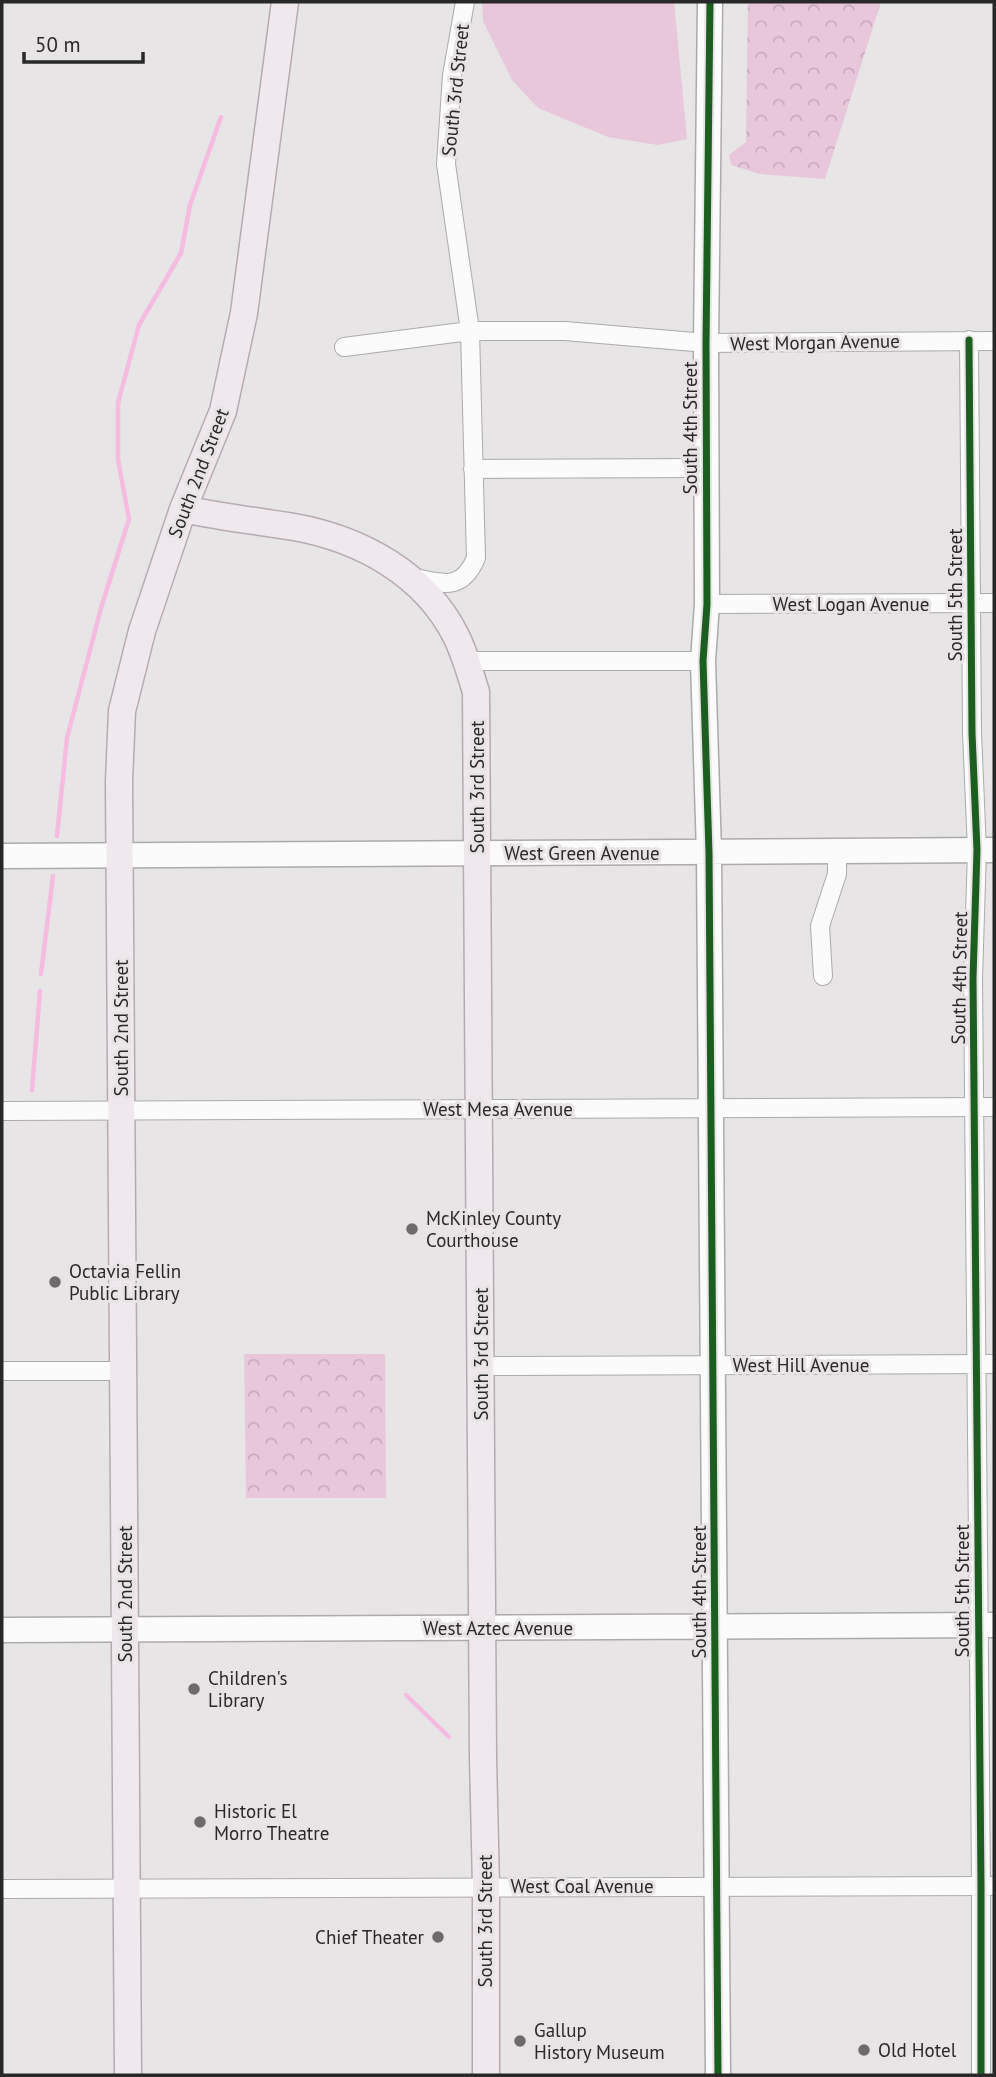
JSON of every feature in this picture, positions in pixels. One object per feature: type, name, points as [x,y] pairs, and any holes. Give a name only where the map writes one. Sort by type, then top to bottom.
[{"type":"main road","name":"South 2nd Street","points":[[128,2075],[119,781],[122,711],[142,631],[183,509],[223,411],[244,313],[285,2]]},
{"type":"main road","points":[[183,509],[297,528],[342,539],[383,559],[410,577]]},
{"type":"main road","name":"South 3rd Street","points":[[410,577],[440,611],[456,636],[476,692],[486,2075]]},
{"type":"street","name":"South 3rd Street","points":[[410,577],[453,583],[462,580],[470,572],[475,558],[470,331],[446,164],[452,75],[465,2]]},
{"type":"street","name":"South 4th Street","points":[[709,853],[703,660],[708,604],[706,343],[710,2]]},
{"type":"street","name":"West Morgan Avenue","points":[[344,347],[470,331],[565,331],[706,343],[994,341]]},
{"type":"street","name":"South 5th Street","points":[[969,340],[972,733],[986,850]]},
{"type":"street","points":[[473,469],[706,468]]},
{"type":"street","name":"West Logan Avenue","points":[[708,604],[994,603]]},
{"type":"street","points":[[467,661],[703,660]]},
{"type":"street","name":"South 4th Street","points":[[974,1107],[973,978],[986,850]]},
{"type":"street","name":"West Green Avenue","points":[[2,856],[986,850]]},
{"type":"street","points":[[823,976],[820,926],[837,873],[837,852]]},
{"type":"street","points":[[709,853],[711,1108]]},
{"type":"street","name":"South 5th Street","points":[[974,1107],[985,1364],[988,1886],[981,2075]]},
{"type":"street","name":"West Mesa Avenue","points":[[2,1111],[994,1107]]},
{"type":"street","name":"South 4th Street","points":[[711,1108],[718,2075]]},
{"type":"street","name":"West Hill Avenue","points":[[481,1366],[985,1364]]},
{"type":"street","points":[[2,1371],[123,1371]]},
{"type":"street","name":"West Aztec Avenue","points":[[2,1630],[986,1625]]},
{"type":"street","name":"West Coal Avenue","points":[[2,1889],[988,1886]]},
{"type":"green space","points":[[482,2],[674,2],[687,139],[658,145],[608,137],[538,108],[512,80],[483,21]]},
{"type":"green space","points":[[748,2],[881,2],[825,179],[760,174],[731,165],[729,155],[746,142]]},
{"type":"green space","points":[[244,1354],[385,1354],[386,1498],[246,1498]]},
{"type":"waterway","points":[[57,836],[67,738],[101,608],[129,519],[118,460],[118,403],[139,325],[181,253],[190,205],[221,117]]},
{"type":"waterway","points":[[41,974],[53,876]]},
{"type":"waterway","points":[[32,1090],[40,991]]},
{"type":"waterway","points":[[406,1695],[449,1737]]},
{"type":"cycle path","points":[[710,2],[706,343],[707,604],[703,661],[709,853],[718,2075]]},
{"type":"cycle path","points":[[969,340],[972,733],[977,850],[973,978],[981,2075]]},
{"type":"place","name":"McKinley County Courthouse","points":[[412,1229]]},
{"type":"place","name":"Octavia Fellin Public Library","points":[[55,1282]]},
{"type":"place","name":"Children's Library","points":[[194,1689]]},
{"type":"place","name":"Historic El Morro Theatre","points":[[200,1822]]},
{"type":"place","name":"Chief Theater","points":[[438,1937]]},
{"type":"place","name":"Gallup History Museum","points":[[520,2041]]},
{"type":"place","name":"Old Hotel","points":[[864,2050]]}]
